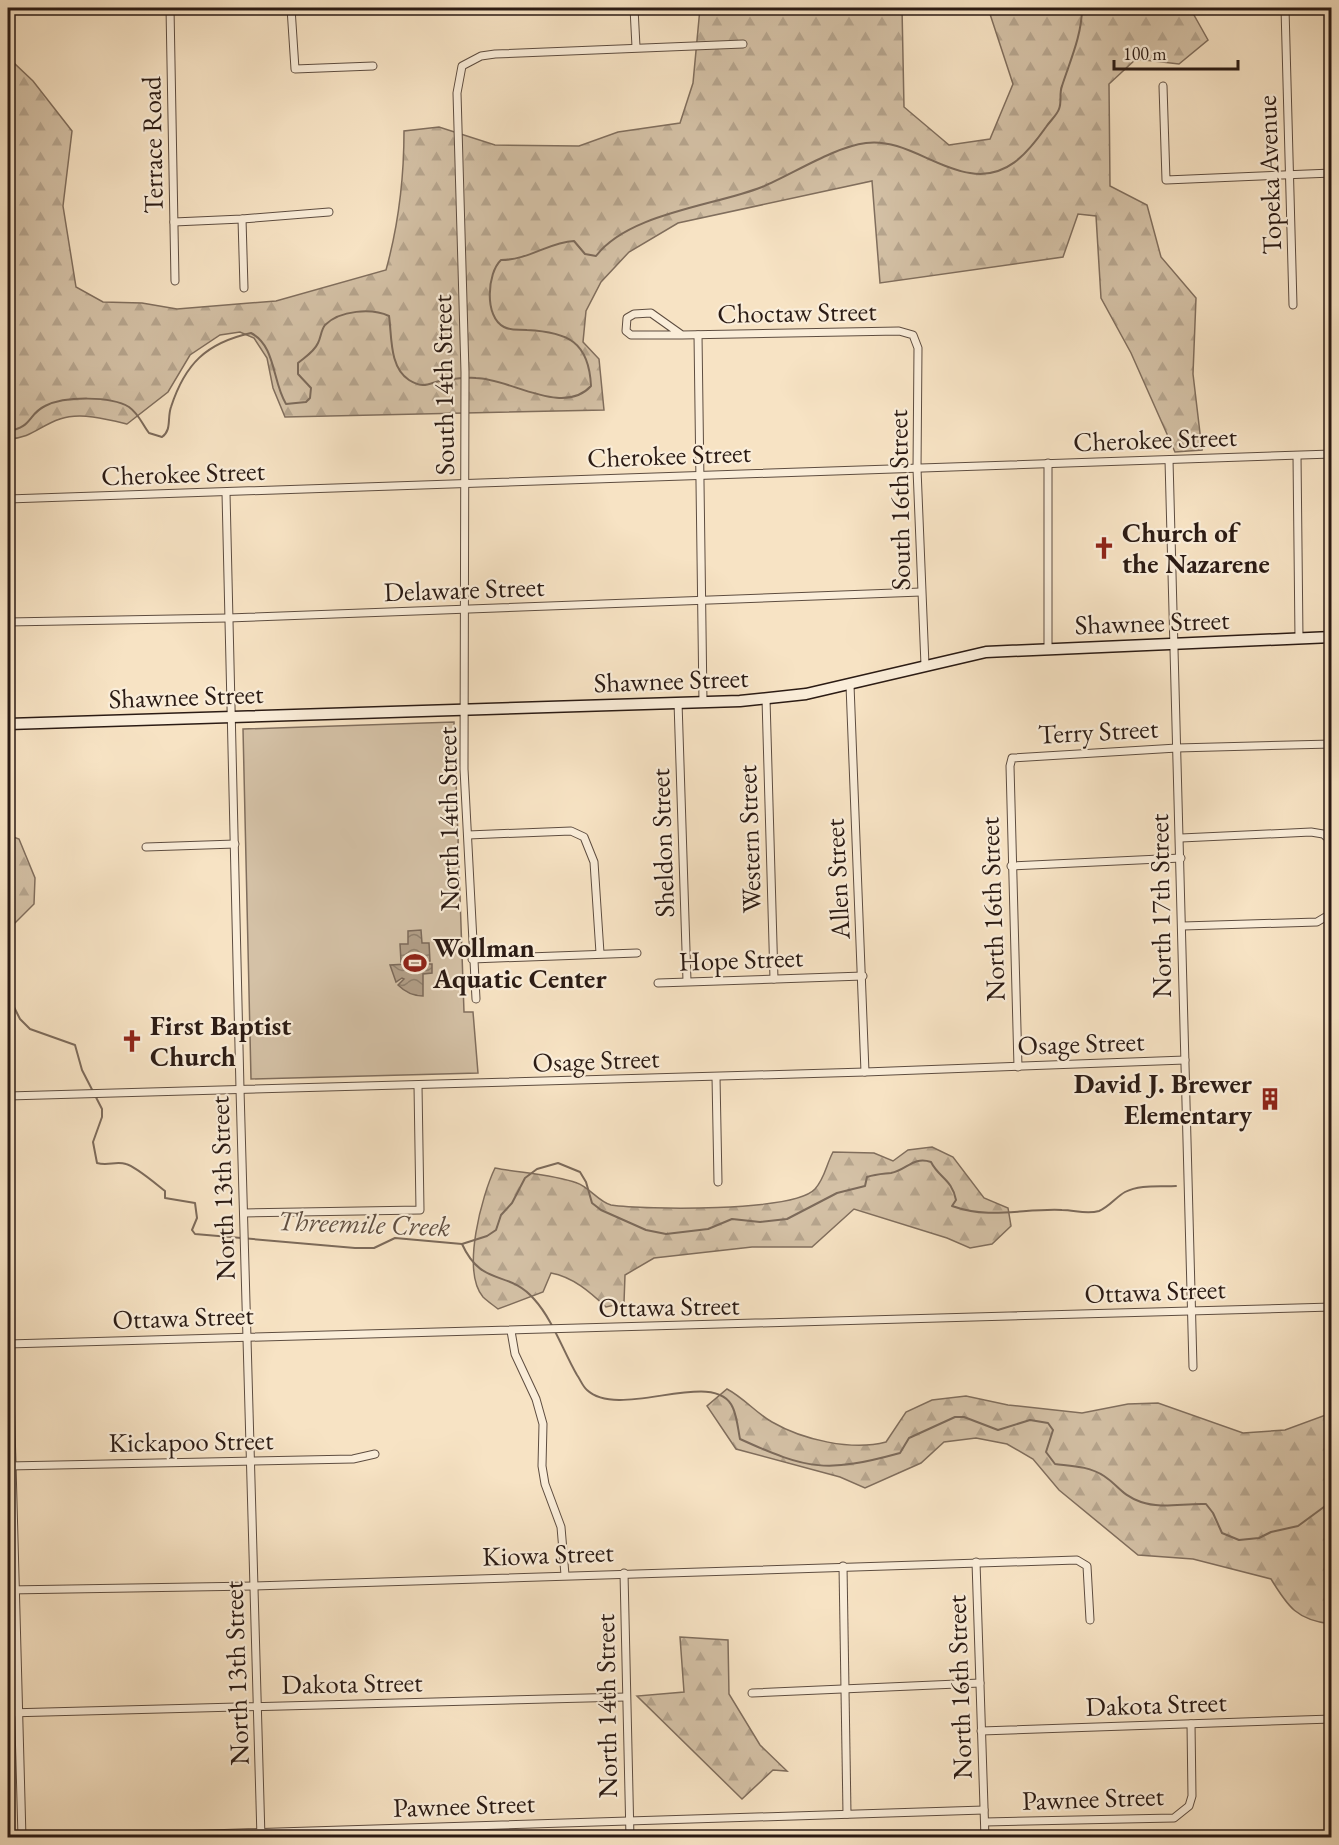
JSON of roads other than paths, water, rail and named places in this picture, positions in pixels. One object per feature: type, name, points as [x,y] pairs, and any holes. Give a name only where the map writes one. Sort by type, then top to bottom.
[{"type":"street","name":"Terrace Road","points":[[170,8],[175,281]]},
{"type":"street","points":[[291,8],[295,69],[373,66]]},
{"type":"street","points":[[634,8],[636,47],[743,44]]},
{"type":"street","name":"Topeka Avenue","points":[[1285,8],[1293,305]]},
{"type":"street","name":"South 14th Street","points":[[466,710],[465,372],[457,93],[462,66],[466,62],[495,54],[636,47]]},
{"type":"street","points":[[1163,86],[1166,180],[1332,173]]},
{"type":"street","points":[[174,222],[329,212]]},
{"type":"street","points":[[242,219],[244,288]]},
{"type":"street","name":"Choctaw Street","points":[[682,335],[651,313],[634,314],[627,318],[626,331],[636,337],[899,331],[913,335]]},
{"type":"street","points":[[698,335],[703,702]]},
{"type":"street","name":"South 16th Street","points":[[913,335],[918,348],[917,469],[925,665]]},
{"type":"street","name":"Cherokee Street","points":[[8,499],[1332,453]]},
{"type":"street","points":[[1297,456],[1299,638]]},
{"type":"street","name":"North 17th Street","points":[[1170,460],[1192,1367]]},
{"type":"street","points":[[1048,463],[1048,649]]},
{"type":"street","name":"North 13th Street","points":[[226,493],[230,717],[261,1834]]},
{"type":"street","name":"Delaware Street","points":[[8,622],[228,618],[921,592]]},
{"type":"street","name":"Shawnee Street","points":[[8,724],[766,699],[850,685],[986,652],[1332,637]]},
{"type":"street","name":"Allen Street","points":[[850,685],[865,1072]]},
{"type":"street","name":"Western Street","points":[[766,699],[774,979]]},
{"type":"street","name":"Sheldon Street","points":[[678,702],[687,981]]},
{"type":"street","name":"North 14th Street","points":[[466,710],[464,769],[472,959],[476,999]]},
{"type":"street","name":"Terry Street","points":[[1020,756],[1177,748],[1332,744]]},
{"type":"street","name":"North 16th Street","points":[[1018,1067],[1010,765],[1012,758],[1020,756]]},
{"type":"street","points":[[468,835],[571,831],[585,837],[594,862],[600,953]]},
{"type":"street","points":[[1180,838],[1311,832],[1323,834],[1332,842]]},
{"type":"street","points":[[146,847],[235,844]]},
{"type":"street","points":[[1011,866],[1181,858]]},
{"type":"street","points":[[1182,926],[1317,922],[1332,914]]},
{"type":"street","points":[[472,959],[637,952]]},
{"type":"street","name":"Hope Street","points":[[658,983],[863,976]]},
{"type":"street","name":"Osage Street","points":[[8,1096],[716,1077],[1185,1060]]},
{"type":"street","points":[[716,1077],[718,1182]]},
{"type":"street","points":[[244,1212],[420,1210],[418,1086]]},
{"type":"street","name":"Ottawa Street","points":[[8,1344],[1332,1307]]},
{"type":"street","points":[[8,1315],[9,1466],[16,1590],[22,1838]]},
{"type":"street","points":[[511,1331],[515,1354],[536,1399],[543,1424],[542,1466],[545,1484],[561,1527],[565,1575]]},
{"type":"street","name":"Kickapoo Street","points":[[9,1466],[353,1459],[375,1454]]},
{"type":"street","name":"Kiowa Street","points":[[8,1590],[254,1586],[1077,1560],[1087,1566],[1089,1620]]},
{"type":"street","name":"North 16th Street","points":[[976,1562],[985,1838]]},
{"type":"street","points":[[843,1566],[847,1690],[847,1814]]},
{"type":"street","name":"North 14th Street","points":[[624,1573],[630,1838]]},
{"type":"street","points":[[752,1693],[980,1683]]},
{"type":"street","name":"Dakota Street","points":[[8,1713],[627,1696]]},
{"type":"street","name":"Dakota Street","points":[[981,1731],[1332,1719]]},
{"type":"street","name":"Pawnee Street","points":[[985,1822],[1174,1818],[1183,1814],[1192,1796],[1191,1724]]},
{"type":"street","name":"Pawnee Street","points":[[81,1838],[984,1810]]},
{"type":"street","points":[[1319,1835],[1332,1834]]},
{"type":"water","name":"Wollman Aquatic Center","points":[[421,930],[422,943],[429,943],[430,961],[423,961],[422,964],[432,964],[432,973],[423,974],[423,996],[403,990],[398,985],[404,979],[396,982],[390,965],[408,964],[408,962],[401,962],[400,944],[408,944],[408,931]]},
{"type":"waterway","points":[[8,431],[22,427],[45,406],[64,400],[100,399],[129,407],[149,433],[162,437],[167,431],[170,411],[177,392],[191,367],[210,349],[235,337],[251,333],[265,346],[286,404],[306,402],[310,398],[311,388],[298,374],[298,363],[316,346],[325,325],[331,320],[347,313],[365,311],[389,316],[391,342],[398,367],[409,380],[415,383],[423,385],[444,380],[473,378],[489,380],[551,397],[566,398],[579,395],[591,386],[586,359],[574,342],[554,333],[504,327],[493,314],[491,284],[496,266],[501,260],[521,257],[556,244],[574,241],[585,254],[596,256],[611,241],[650,220],[762,187],[827,155],[866,143],[893,145],[944,166],[970,173],[983,174],[1005,168],[1023,155],[1058,111],[1061,89],[1078,38],[1082,8]]},
{"type":"waterway","name":"Threemile Creek","points":[[8,995],[20,1019],[30,1029],[75,1045],[82,1070],[102,1109],[102,1117],[93,1142],[97,1163],[130,1165],[165,1191],[165,1198],[195,1203],[197,1218],[192,1230],[195,1234],[355,1248],[374,1248],[395,1238],[462,1244],[478,1267],[515,1284],[534,1299],[552,1326],[584,1387],[602,1398],[621,1400],[688,1392],[708,1392],[723,1396],[733,1408],[740,1439],[783,1457],[818,1465],[835,1466],[900,1453],[909,1438],[955,1417],[964,1417],[998,1430],[1030,1420],[1048,1423],[1053,1430],[1046,1452],[1055,1464],[1092,1470],[1141,1502],[1165,1505],[1206,1504],[1222,1533],[1239,1540],[1259,1538],[1271,1532],[1298,1526],[1332,1501]]},
{"type":"waterway","points":[[462,1244],[487,1236],[496,1230],[501,1215],[512,1203],[525,1178],[537,1169],[558,1163],[580,1172],[586,1182],[592,1203],[601,1210],[646,1230],[666,1234],[708,1229],[732,1219],[760,1222],[787,1219],[837,1193],[865,1186],[867,1177],[891,1173],[919,1161],[931,1162],[952,1187],[956,1200],[952,1206],[980,1212],[1048,1210],[1094,1212],[1103,1209],[1131,1189],[1176,1186]]},
{"type":"place","name":"Church of the Nazarene","points":[[1104,548]]},
{"type":"place","name":"Wollman Aquatic Center","points":[[415,963]]},
{"type":"place","name":"First Baptist Church","points":[[132,1041]]},
{"type":"place","name":"David J. Brewer Elementary","points":[[1270,1099]]}]
